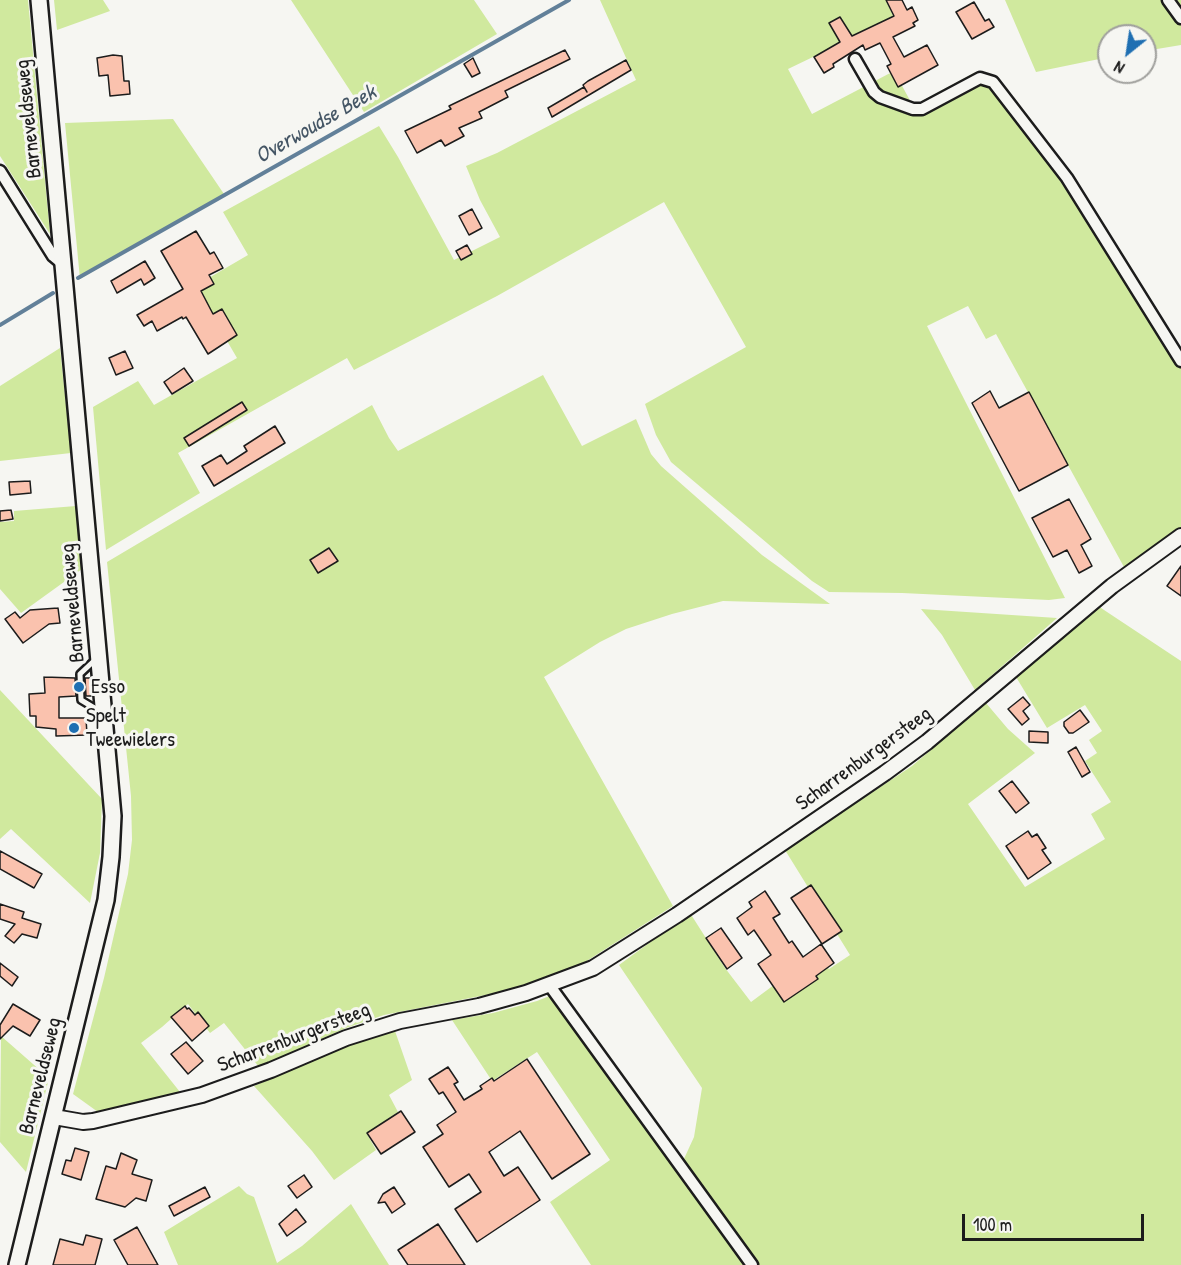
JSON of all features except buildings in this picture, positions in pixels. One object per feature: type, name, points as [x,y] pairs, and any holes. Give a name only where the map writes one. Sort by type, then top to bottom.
[{"type":"main road","name":"Barneveldseweg","points":[[17,1265],[106,900],[114,816],[39,0]]},
{"type":"street","points":[[1168,0],[1181,18]]},
{"type":"street","points":[[855,59],[874,92],[880,97],[913,110],[922,109],[980,78],[993,82],[1067,178],[1181,361]]},
{"type":"street","points":[[0,171],[53,256],[65,266]]},
{"type":"street","name":"Scharrenburgersteeg","points":[[54,1115],[83,1122],[93,1121],[202,1095],[271,1070],[346,1038],[389,1024],[478,1006],[550,986],[593,968],[677,915],[885,773],[927,742],[1112,586],[1181,536]]},
{"type":"street","points":[[550,986],[752,1265]]},
{"type":"lane","points":[[99,656],[80,674],[81,700],[104,714]]},
{"type":"green space","points":[[0,0],[28,0],[50,234],[0,156]]},
{"type":"green space","points":[[54,0],[103,0],[110,11],[57,30]]},
{"type":"green space","points":[[291,0],[474,0],[497,34],[364,112]]},
{"type":"green space","points":[[600,0],[886,0],[894,18],[788,69],[812,114],[894,71],[913,106],[976,72],[1060,171],[1181,364],[1181,527],[1124,567],[996,334],[986,339],[968,306],[927,326],[1065,598],[1049,600],[829,592],[812,581],[671,462],[656,435],[645,404],[746,347],[664,202],[497,296],[354,370],[347,358],[178,453],[200,493],[106,550],[93,407],[138,381],[154,405],[237,358],[195,286],[248,255],[223,212],[379,126],[454,260],[500,237],[480,200],[466,166],[497,153],[636,80]]},
{"type":"green space","points":[[1005,0],[1181,0],[1181,45],[1157,49],[1157,24],[1097,24],[1097,59],[1036,72]]},
{"type":"green space","points":[[173,119],[224,194],[80,279],[65,123]]},
{"type":"green space","points":[[60,348],[71,453],[0,461],[0,386]]},
{"type":"green space","points":[[543,375],[582,446],[636,419],[651,454],[661,466],[762,555],[830,604],[723,601],[672,614],[626,629],[600,642],[544,677],[673,906],[582,964],[548,980],[511,990],[384,1015],[346,1028],[259,1067],[224,1023],[210,1033],[188,1004],[141,1043],[180,1092],[98,1112],[73,1094],[104,978],[128,874],[132,840],[131,796],[107,562],[372,405],[398,451]]},
{"type":"green space","points":[[76,506],[82,569],[21,613],[0,589],[0,522],[14,521],[14,511]]},
{"type":"green space","points":[[1098,606],[1181,661],[1181,1265],[758,1265],[683,1161],[694,1137],[702,1088],[619,965],[690,913],[725,968],[751,1002],[817,953],[829,969],[850,955],[785,850],[912,766],[986,703],[1008,729],[1035,753],[968,804],[1025,887],[1105,839],[1091,814],[1111,802],[1085,761],[1097,753],[1089,740],[1102,731],[1085,705],[1047,728],[1016,677]]},
{"type":"green space","points":[[921,609],[1057,618],[975,690],[942,635]]},
{"type":"green space","points":[[0,690],[102,799],[100,853],[90,903],[11,829],[0,839]]},
{"type":"green space","points":[[552,995],[749,1265],[591,1265],[550,1202],[610,1160],[537,1052],[492,1081],[452,1020],[493,1013]]},
{"type":"green space","points":[[395,1031],[412,1080],[389,1095],[398,1112],[367,1134],[376,1150],[334,1180],[312,1151],[254,1086],[348,1045]]},
{"type":"green space","points":[[1,1036],[49,1078],[26,1172],[0,1142]]},
{"type":"green space","points":[[239,1186],[254,1197],[277,1263],[302,1246],[351,1204],[389,1265],[178,1265],[164,1232]]},
{"type":"waterway","name":"Overwoudse Beek","points":[[78,278],[569,0]]},
{"type":"waterway","name":"Overwoudse Beek","points":[[0,325],[53,293]]},
{"type":"place","name":"Esso","points":[[79,687]]},
{"type":"place","name":"Spelt Tweewielers","points":[[74,728]]}]
